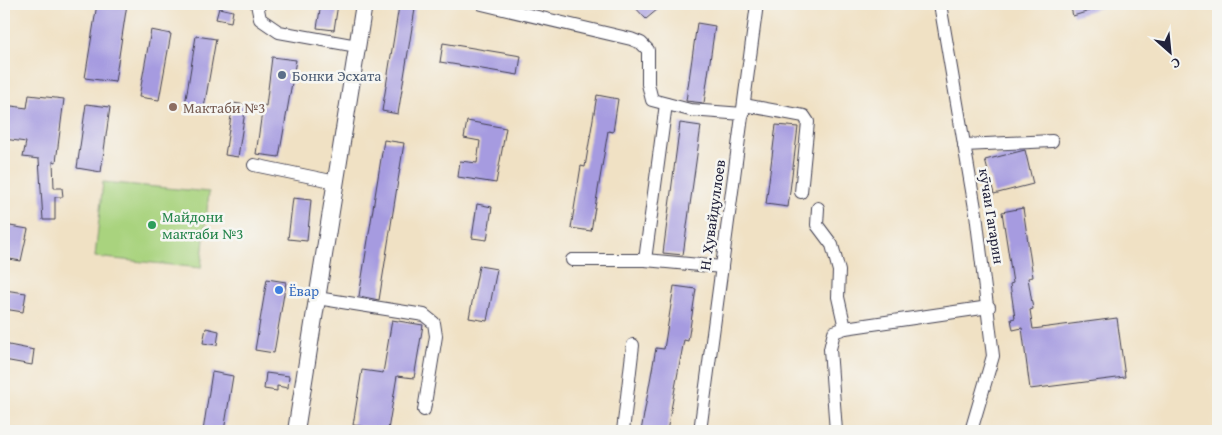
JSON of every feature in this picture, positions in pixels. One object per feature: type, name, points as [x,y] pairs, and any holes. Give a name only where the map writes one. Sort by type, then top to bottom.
[{"type":"main road","points":[[296,431],[364,4]]},
{"type":"street","points":[[257,4],[260,20],[278,32],[357,46]]},
{"type":"street","points":[[482,4],[631,39],[641,43],[648,50],[648,84],[652,100],[690,110],[743,109],[804,116],[808,122],[801,192]]},
{"type":"street","name":"Н. Ҳувайдуллоев","points":[[700,431],[757,4]]},
{"type":"street","name":"кӯчаи Гагарин","points":[[940,4],[976,214],[989,307],[993,356],[971,431]]},
{"type":"street","points":[[645,260],[666,104]]},
{"type":"street","points":[[964,145],[1052,141]]},
{"type":"street","points":[[254,165],[336,182]]},
{"type":"street","points":[[818,208],[817,225],[832,245],[839,272],[838,297],[845,328]]},
{"type":"street","points":[[572,260],[645,260],[722,267]]},
{"type":"street","points":[[317,298],[424,316],[434,323],[436,336],[424,410]]},
{"type":"street","points":[[836,431],[830,348],[834,332],[845,328],[989,307]]},
{"type":"street","points":[[623,431],[633,345]]},
{"type":"green space","name":"Майдони мактаби №3","points":[[103,182],[209,192],[201,268],[95,257]]},
{"type":"building","points":[[97,4],[127,4],[115,82],[85,78]]},
{"type":"building","points":[[321,4],[338,4],[334,30],[317,28]]},
{"type":"building","points":[[632,4],[664,4],[646,19]]},
{"type":"building","points":[[1070,4],[1106,4],[1106,6],[1073,16]]},
{"type":"building","points":[[399,6],[415,9],[398,114],[382,111]]},
{"type":"building","points":[[219,8],[233,11],[231,22],[216,19]]},
{"type":"building","points":[[697,23],[715,26],[704,103],[686,101]]},
{"type":"building","points":[[151,30],[171,34],[159,100],[139,97]]},
{"type":"building","points":[[196,36],[216,39],[204,108],[185,105]]},
{"type":"building","points":[[443,43],[521,56],[518,75],[440,62]]},
{"type":"building","points":[[272,57],[296,60],[279,157],[256,154],[263,105],[266,106]]},
{"type":"building","points":[[29,95],[64,99],[56,162],[53,161],[54,188],[62,188],[63,197],[55,197],[55,220],[43,220],[39,159],[23,157],[26,142],[4,139],[4,105],[27,108]]},
{"type":"building","points":[[597,95],[618,99],[613,132],[608,131],[591,231],[571,228],[581,166],[585,167]]},
{"type":"building","points":[[233,103],[246,105],[238,157],[225,155]]},
{"type":"building","points":[[86,104],[110,107],[101,172],[77,168]]},
{"type":"building","points":[[467,121],[506,128],[496,183],[458,177],[460,161],[477,163],[480,141],[464,138]]},
{"type":"building","points":[[680,123],[701,126],[683,255],[663,253]]},
{"type":"building","points":[[776,125],[798,127],[788,207],[766,204]]},
{"type":"building","points":[[384,140],[404,143],[379,300],[359,296]]},
{"type":"building","points":[[1025,150],[1033,184],[994,194],[985,160]]},
{"type":"building","points":[[293,198],[311,200],[307,241],[288,239]]},
{"type":"building","points":[[477,204],[492,207],[487,240],[472,238]]},
{"type":"building","points":[[1023,208],[1033,277],[1028,278],[1033,309],[1030,310],[1033,329],[1117,318],[1125,377],[1030,389],[1022,328],[1013,330],[1011,319],[1015,318],[1010,284],[1013,283],[1002,212]]},
{"type":"building","points":[[4,225],[28,229],[21,261],[4,258]]},
{"type":"building","points":[[479,266],[497,269],[487,321],[469,318]]},
{"type":"building","points":[[267,279],[286,282],[274,353],[255,350]]},
{"type":"building","points":[[674,286],[696,289],[688,341],[684,340],[667,431],[641,431],[656,348],[664,349]]},
{"type":"building","points":[[4,290],[26,293],[23,312],[4,309]]},
{"type":"building","points":[[392,320],[423,325],[414,378],[397,376],[388,430],[353,425],[362,370],[383,373]]},
{"type":"building","points":[[206,328],[219,331],[217,345],[203,343]]},
{"type":"building","points":[[4,344],[34,350],[32,365],[4,360]]},
{"type":"building","points":[[212,372],[233,376],[224,431],[203,431]]},
{"type":"building","points":[[266,373],[289,376],[288,388],[277,386],[277,391],[264,389]]},
{"type":"place","name":"Бонки Эсхата","points":[[282,75]]},
{"type":"place","name":"Мактаби №3","points":[[173,107]]},
{"type":"place","name":"Майдони мактаби №3","points":[[152,225]]},
{"type":"place","name":"Ёвар","points":[[279,290]]}]
